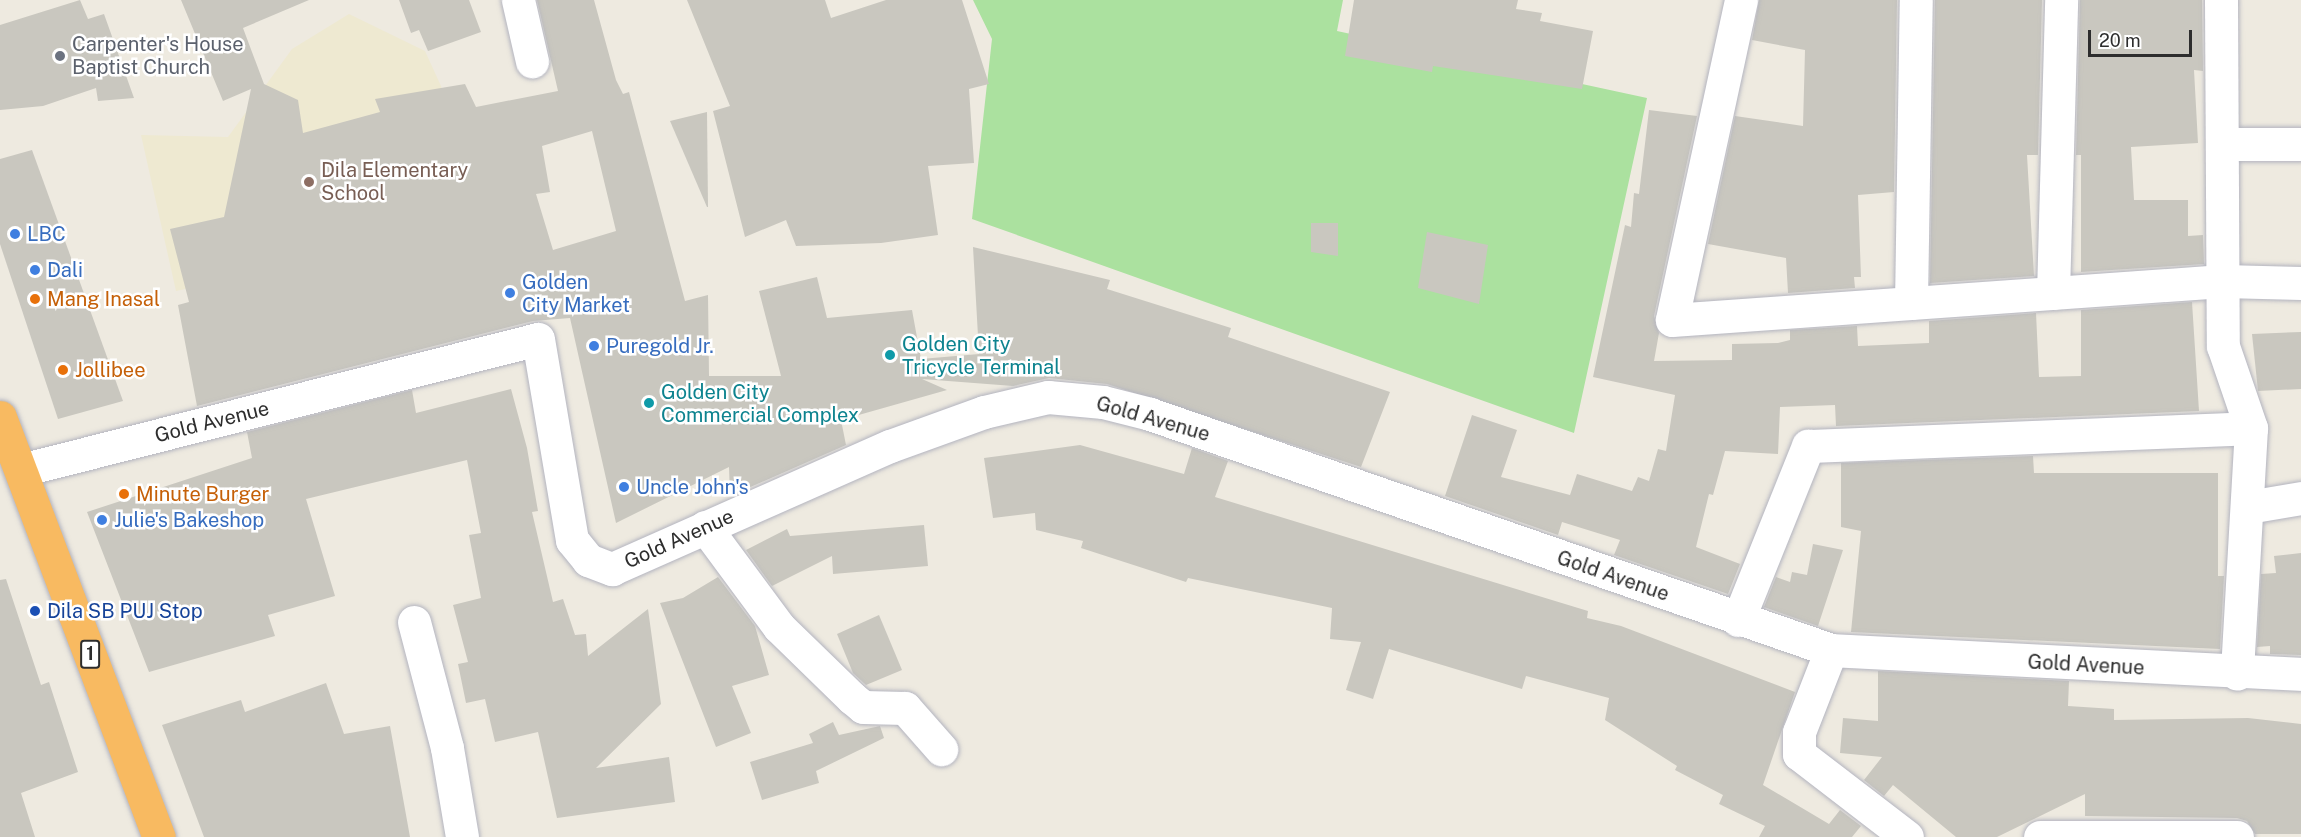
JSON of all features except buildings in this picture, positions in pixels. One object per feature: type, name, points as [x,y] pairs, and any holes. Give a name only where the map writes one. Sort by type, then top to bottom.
[{"type":"highway","name":"1","points":[[0,417],[159,837]]},
{"type":"street","points":[[518,0],[532,62]]},
{"type":"street","points":[[1741,0],[1672,320],[2223,281],[2301,283]]},
{"type":"street","points":[[1911,303],[1916,0]]},
{"type":"street","points":[[2053,293],[2061,0]]},
{"type":"street","points":[[2221,0],[2223,346],[2251,428],[2237,674]]},
{"type":"street","points":[[2223,144],[2301,144]]},
{"type":"street","name":"Gold Avenue","points":[[21,470],[538,339],[572,540],[588,560],[612,569],[890,446],[984,412],[1048,397],[1103,402],[1150,414],[1738,620],[1832,650],[2237,674],[2301,674]]},
{"type":"street","points":[[1738,620],[1808,446],[2251,428]]},
{"type":"street","points":[[2248,507],[2301,498]]},
{"type":"street","points":[[705,527],[779,627],[852,698],[863,707],[905,708],[942,749]]},
{"type":"street","points":[[414,622],[447,748],[462,837]]},
{"type":"street","points":[[1832,650],[1799,732],[1799,754],[1907,837]]},
{"type":"street","points":[[2040,837],[2237,837]]},
{"type":"shaded area","name":"Dila Elementary School","points":[[349,14],[425,51],[441,86],[479,227],[176,291],[141,135],[228,137],[292,49]]},
{"type":"green space","points":[[973,0],[1343,0],[1337,31],[1647,98],[1574,433],[972,219],[992,39]]},
{"type":"place","name":"Carpenter's House Baptist Church","points":[[60,56]]},
{"type":"place","name":"Dila Elementary School","points":[[309,182]]},
{"type":"place","name":"LBC","points":[[15,234]]},
{"type":"place","name":"Dali","points":[[35,270]]},
{"type":"place","name":"Golden City Market","points":[[510,293]]},
{"type":"place","name":"Mang Inasal","points":[[35,299]]},
{"type":"place","name":"Puregold Jr.","points":[[594,346]]},
{"type":"place","name":"Golden City Tricycle Terminal","points":[[890,355]]},
{"type":"place","name":"Jollibee","points":[[63,370]]},
{"type":"place","name":"Golden City Commercial Complex","points":[[649,403]]},
{"type":"place","name":"Uncle John's","points":[[624,487]]},
{"type":"place","name":"Minute Burger","points":[[124,494]]},
{"type":"place","name":"Julie's Bakeshop","points":[[102,520]]},
{"type":"place","name":"Dila SB PUJ Stop","points":[[35,611]]}]
